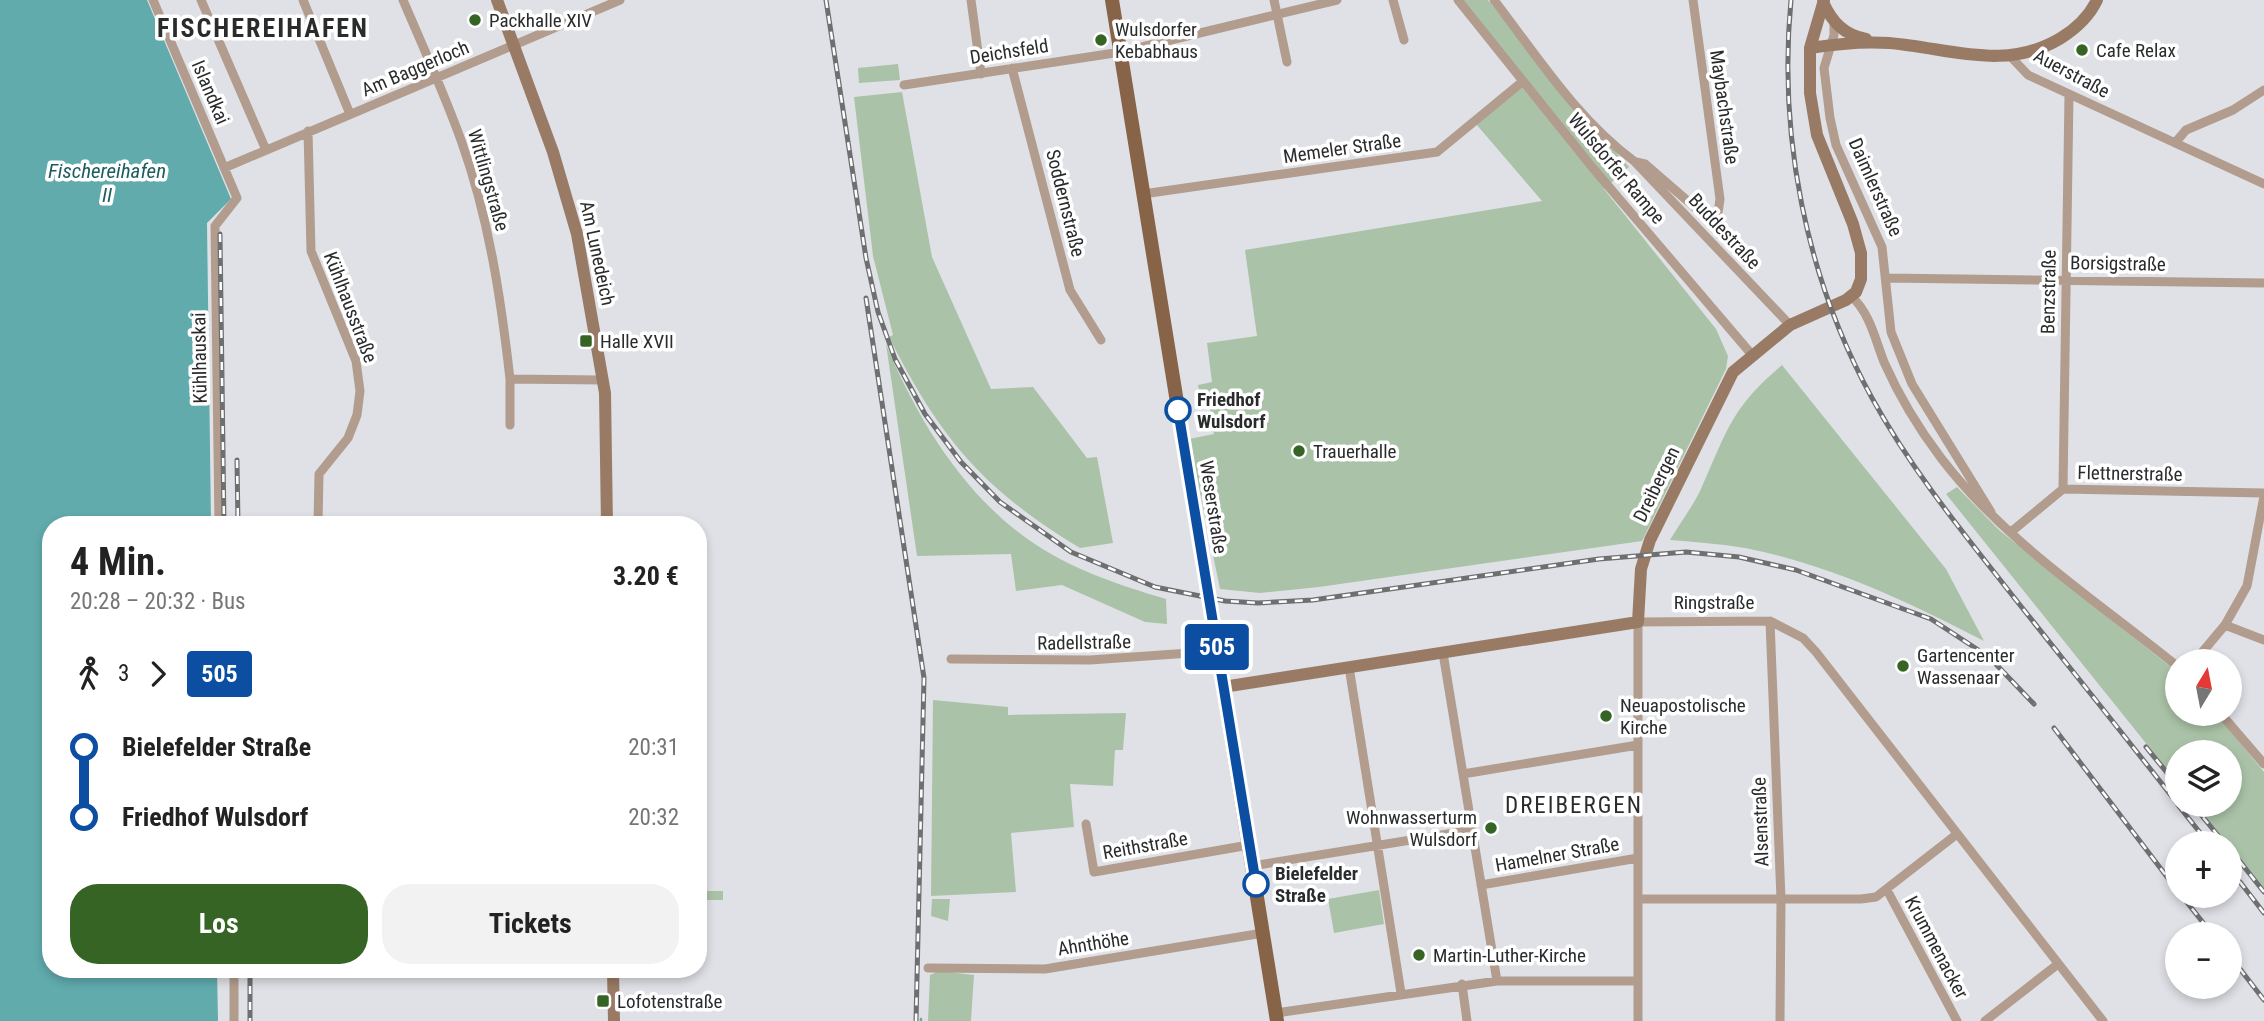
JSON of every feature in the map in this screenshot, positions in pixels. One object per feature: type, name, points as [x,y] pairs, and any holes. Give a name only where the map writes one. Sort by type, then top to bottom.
[{"type":"main road","name":"Weserstraße","points":[[1112,0],[1277,1017]]},
{"type":"street","name":"Islandkai","points":[[153,0],[237,198]]},
{"type":"street","points":[[201,0],[265,150]]},
{"type":"street","points":[[303,0],[351,114]]},
{"type":"street","name":"Wittlingstraße","points":[[403,0],[463,143],[482,207],[501,303],[510,379],[510,425]]},
{"type":"street","name":"Am Lunedeich","points":[[496,0],[515,45],[569,202],[603,380],[607,516]]},
{"type":"street","name":"Am Baggerloch","points":[[224,168],[620,0]]},
{"type":"street","points":[[971,0],[982,74]]},
{"type":"street","points":[[1274,0],[1287,62]]},
{"type":"street","name":"Deichsfeld","points":[[904,85],[1121,52],[1336,0]]},
{"type":"street","points":[[1393,0],[1404,40]]},
{"type":"street","name":"Wulsdorfer Rampe","points":[[1458,0],[1522,82],[1753,356]]},
{"type":"street","name":"Buddestraße","points":[[1494,0],[1552,77],[1606,140],[1634,161],[1795,323]]},
{"type":"street","name":"Maybachstraße","points":[[1693,0],[1720,199],[1720,209],[1713,216]]},
{"type":"street","points":[[2011,57],[2041,48],[2073,30],[2091,13],[2097,0]]},
{"type":"street","points":[[1824,1],[1834,22],[1845,33],[1887,43]]},
{"type":"street","points":[[1824,1],[1810,48],[1810,93],[1817,135],[1853,224],[1861,253],[1861,279],[1851,296]]},
{"type":"street","name":"Daimlerstraße","points":[[1834,22],[1834,35],[1824,68],[1836,145],[1877,229],[1887,278],[1886,302],[1891,332],[1912,384],[1991,512]]},
{"type":"street","name":"Auerstraße","points":[[1810,48],[1887,43],[2011,57],[2028,75],[2264,184]]},
{"type":"street","name":"Soddernstraße","points":[[1012,68],[1070,290],[1101,340]]},
{"type":"street","name":"Memeler Straße","points":[[1143,194],[1437,152],[1522,82]]},
{"type":"street","points":[[2175,143],[2186,130],[2233,110],[2264,90]]},
{"type":"street","name":"Benzstraße","points":[[2063,489],[2069,95]]},
{"type":"street","name":"Kühlhausstraße","points":[[308,131],[310,245],[356,361],[360,391],[357,415],[348,438],[319,474],[318,516]]},
{"type":"street","name":"Buddestraße","points":[[1634,161],[1645,164],[1705,216],[1713,216]]},
{"type":"street","name":"Kühlhauskai","points":[[219,516],[215,226],[237,198]]},
{"type":"street","name":"Borsigstraße","points":[[1887,278],[2264,283]]},
{"type":"street","name":"Daimlerstraße","points":[[1851,296],[1865,313],[1885,364],[1917,424],[1961,483],[2059,575],[2165,657]]},
{"type":"street","name":"Dreibergen","points":[[1638,1021],[1637,622],[1641,569],[1650,540],[1733,372],[1795,323],[1851,296]]},
{"type":"street","points":[[510,379],[603,380]]},
{"type":"street","name":"Flettnerstraße","points":[[2011,532],[2063,489],[2264,495]]},
{"type":"street","points":[[2205,649],[2225,625],[2247,586],[2264,495]]},
{"type":"street","name":"Ringstraße","points":[[1223,687],[1637,622],[1770,621],[1803,638],[1816,652],[2103,1021]]},
{"type":"street","name":"Alsenstraße","points":[[1770,621],[1781,899],[1780,1021]]},
{"type":"street","points":[[2225,625],[2264,640]]},
{"type":"street","name":"Radellstraße","points":[[951,659],[1090,660],[1218,651]]},
{"type":"street","points":[[1443,653],[1497,981]]},
{"type":"street","points":[[1349,667],[1401,993]]},
{"type":"street","points":[[2231,726],[2264,764]]},
{"type":"street","points":[[1463,774],[1638,745]]},
{"type":"street","name":"Reithstraße","points":[[1086,824],[1094,872],[1249,845]]},
{"type":"street","points":[[1252,866],[1472,830]]},
{"type":"street","points":[[1638,899],[1861,900],[1887,890],[1957,834]]},
{"type":"street","name":"Hamelner Straße","points":[[1481,885],[1638,858]]},
{"type":"street","name":"Krummenacker","points":[[1887,890],[1957,1021]]},
{"type":"street","name":"Ahnthöhe","points":[[928,968],[1045,969],[1263,933]]},
{"type":"street","points":[[1985,1021],[2058,964]]},
{"type":"street","points":[[234,978],[234,1021]]},
{"type":"street","points":[[613,978],[614,1021]]},
{"type":"street","points":[[1277,1017],[1462,984],[1497,981],[1638,981]]},
{"type":"street","points":[[1462,984],[1467,1021]]},
{"type":"green space","name":"Friedhof Wulsdorf","points":[[1463,0],[1488,0],[1551,79],[1629,167],[1604,189],[1716,329],[1728,356],[1726,369],[1642,541],[1319,587],[1260,593],[1220,589],[1189,439],[1214,434],[1207,390],[1199,391],[1198,385],[1212,382],[1207,343],[1257,336],[1245,250],[1542,201],[1476,124],[1526,83]]},
{"type":"green space","points":[[898,64],[900,80],[859,83],[858,68]]},
{"type":"green space","points":[[902,92],[932,257],[991,389],[1033,387],[1087,458],[1097,457],[1113,543],[1080,548],[1016,504],[990,482],[946,433],[889,337],[893,335],[873,256],[854,97]]},
{"type":"green space","points":[[886,344],[927,426],[944,452],[983,500],[1029,540],[1061,559],[1113,582],[1166,599],[1167,624],[1145,622],[1062,585],[1016,591],[1011,554],[917,556]]},
{"type":"green space","points":[[1782,365],[1946,569],[1984,641],[1868,586],[1807,564],[1745,548],[1670,540],[1698,495],[1732,421],[1751,394]]},
{"type":"green space","points":[[1957,487],[1999,530],[2165,662],[2165,726],[2226,726],[2238,740],[2165,740],[2165,767],[1946,494]]},
{"type":"green space","points":[[933,700],[1008,707],[1008,715],[1126,713],[1123,750],[1115,750],[1113,786],[1070,784],[1074,827],[1011,833],[1016,892],[931,896]]},
{"type":"green space","points":[[2242,745],[2264,772],[2264,888],[2242,861],[2242,831],[2217,831],[2206,817],[2242,817]]},
{"type":"green space","points":[[1379,890],[1384,924],[1334,933],[1328,899]]},
{"type":"green space","points":[[707,891],[723,891],[723,900],[707,900]]},
{"type":"green space","points":[[932,899],[950,899],[948,921],[931,916]]},
{"type":"green space","points":[[939,971],[974,975],[971,1021],[928,1021],[930,975]]},
{"type":"water","name":"Fischereihafen II","points":[[0,0],[147,0],[231,199],[207,223],[211,516],[42,516],[42,978],[217,978],[218,1021],[0,1021]]},
{"type":"railway","points":[[826,0],[866,258],[878,312],[895,359],[925,414],[961,462],[1000,502],[1071,552],[1155,587],[1225,601],[1258,603],[1313,600],[1599,559],[1686,552],[1739,557],[1796,570],[1931,619],[1989,657],[2034,704]]},
{"type":"railway","points":[[1791,0],[1789,103],[1802,205],[1814,255],[1849,352],[1888,425],[1940,502],[2165,788]]},
{"type":"railway","points":[[220,234],[224,516]]},
{"type":"railway","points":[[866,298],[924,678],[916,1021]]},
{"type":"railway","points":[[237,460],[238,516]]},
{"type":"railway","points":[[2054,728],[2165,874]]},
{"type":"railway","points":[[2146,747],[2165,770]]},
{"type":"railway","points":[[2188,817],[2199,831]]},
{"type":"railway","points":[[2203,817],[2214,831]]},
{"type":"railway","points":[[2242,864],[2264,892]]},
{"type":"railway","points":[[2242,885],[2264,913]]},
{"type":"railway","points":[[2191,908],[2203,922]]},
{"type":"railway","points":[[2242,972],[2264,1000]]},
{"type":"railway","points":[[250,978],[250,1021]]},
{"type":"bus line","name":"505","points":[[1178,410],[1256,884]]},
{"type":"place","name":"Packhalle XIV","points":[[475,20]]},
{"type":"place","name":"Wulsdorfer Kebabhaus","points":[[1101,40]]},
{"type":"place","name":"Cafe Relax","points":[[2082,50]]},
{"type":"place","name":"Halle XVII","points":[[586,341]]},
{"type":"place","name":"Friedhof Wulsdorf","points":[[1178,410]]},
{"type":"place","name":"Trauerhalle","points":[[1299,451]]},
{"type":"place","name":"Gartencenter Wassenaar","points":[[1903,666]]},
{"type":"place","name":"Neuapostolische Kirche","points":[[1606,716]]},
{"type":"place","name":"Wohnwasserturm Wulsdorf","points":[[1491,828]]},
{"type":"place","name":"Bielefelder Straße","points":[[1256,884]]},
{"type":"place","name":"Martin-Luther-Kirche","points":[[1419,955]]},
{"type":"place","name":"Lofotenstraße","points":[[603,1001]]},
{"type":"district","name":"FISCHEREIHAFEN","points":[[263,28]]},
{"type":"district","name":"DREIBERGEN","points":[[1574,805]]}]
